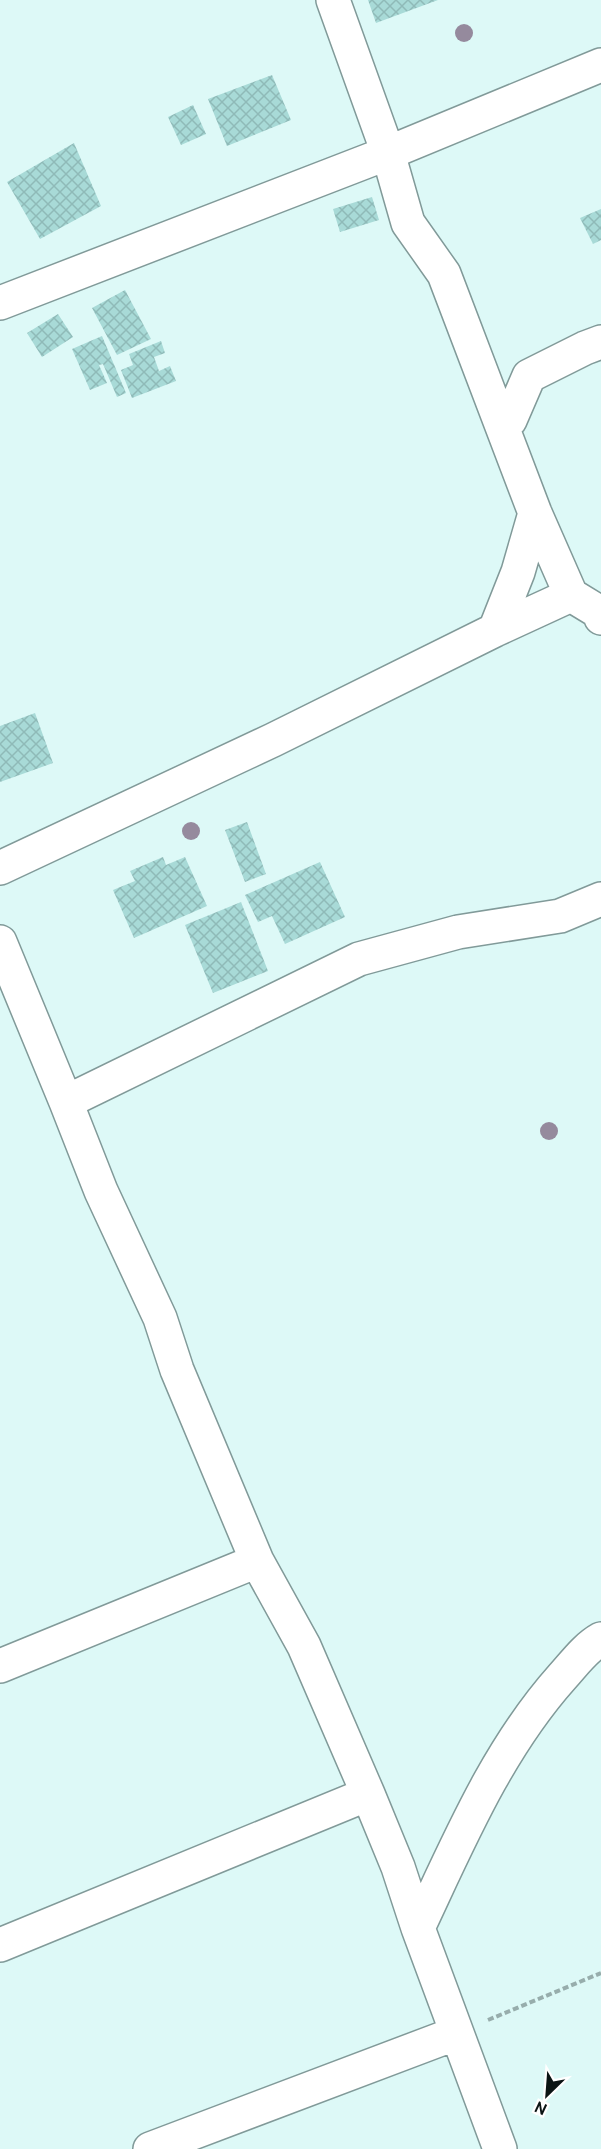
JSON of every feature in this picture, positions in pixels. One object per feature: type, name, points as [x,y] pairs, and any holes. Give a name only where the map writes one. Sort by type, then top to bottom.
[{"type":"street","points":[[333,0],[388,153],[408,223],[444,274],[535,513],[571,595],[599,612],[601,618]]},
{"type":"street","points":[[0,303],[388,153],[601,65]]},
{"type":"street","points":[[490,396],[510,420],[529,376],[601,342]]},
{"type":"street","points":[[495,630],[518,572],[535,513]]},
{"type":"street","points":[[0,868],[273,740],[571,595]]},
{"type":"street","points":[[66,1102],[359,959],[458,932],[560,916],[601,899]]},
{"type":"street","points":[[0,942],[101,1191],[160,1318],[177,1370],[257,1561],[304,1646],[368,1794],[398,1868],[500,2149]]},
{"type":"street","points":[[0,1666],[257,1561]]},
{"type":"street","points":[[418,1928],[474,1810],[509,1748],[549,1692],[590,1645],[601,1639]]},
{"type":"street","points":[[0,1946],[368,1794]]},
{"type":"street","points":[[150,2149],[457,2033]]},
{"type":"path","points":[[457,2033],[601,1973]]},
{"type":"building","points":[[368,0],[438,0],[376,23]]},
{"type":"building","points":[[272,75],[291,120],[227,146],[208,99]]},
{"type":"building","points":[[193,105],[206,134],[181,145],[168,117]]},
{"type":"building","points":[[74,143],[101,206],[40,239],[7,182]]},
{"type":"building","points":[[372,197],[379,220],[340,232],[333,209]]},
{"type":"building","points":[[601,209],[601,240],[593,244],[580,218]]},
{"type":"building","points":[[125,290],[151,339],[117,355],[92,308]]},
{"type":"building","points":[[58,314],[73,337],[42,357],[27,333]]},
{"type":"building","points":[[102,336],[126,393],[117,397],[103,364],[99,365],[107,383],[90,390],[72,349]]},
{"type":"building","points":[[161,341],[165,353],[154,357],[159,371],[170,366],[176,381],[132,398],[121,370],[133,365],[129,354]]},
{"type":"building","points":[[35,713],[53,763],[0,782],[0,726]]},
{"type":"building","points":[[247,822],[266,874],[245,882],[225,830]]},
{"type":"building","points":[[163,857],[166,865],[185,857],[207,906],[134,938],[113,890],[135,881],[130,871]]},
{"type":"building","points":[[320,862],[345,917],[285,944],[272,916],[258,922],[245,895]]},
{"type":"building","points":[[241,902],[268,971],[213,993],[185,925]]}]
